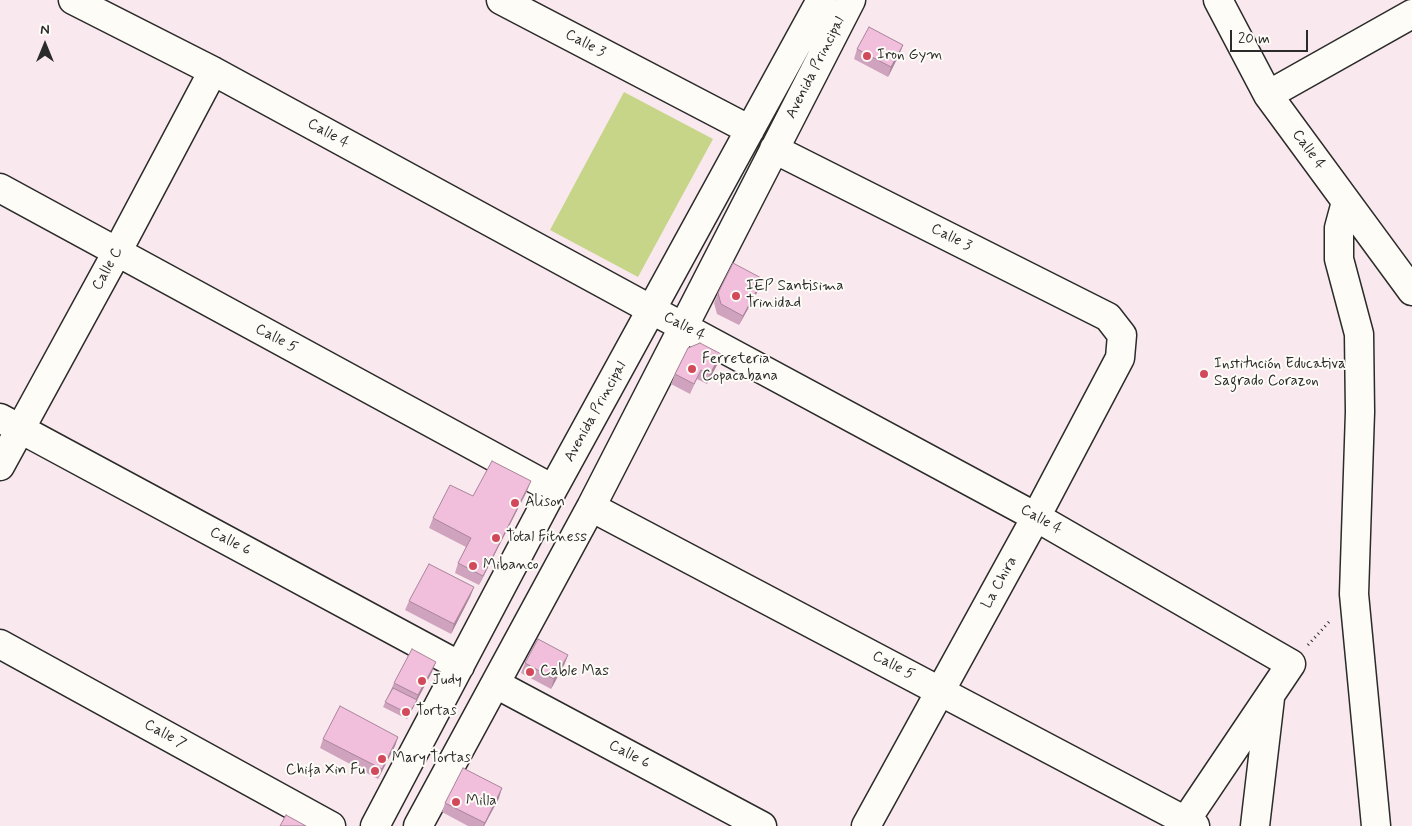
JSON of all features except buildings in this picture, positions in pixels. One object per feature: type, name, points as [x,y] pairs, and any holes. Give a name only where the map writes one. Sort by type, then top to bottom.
[{"type":"street","name":"Calle 4","points":[[73,0],[213,71],[1036,517],[1291,664]]},
{"type":"street","name":"Calle 3","points":[[501,0],[750,130]]},
{"type":"street","name":"Avenida Principal","points":[[375,826],[553,489],[821,0]]},
{"type":"street","name":"Avenida Principal","points":[[418,826],[591,507],[851,0]]},
{"type":"street","name":"Calle 4","points":[[1218,0],[1268,95],[1412,291]]},
{"type":"street","points":[[1268,95],[1412,14]]},
{"type":"street","name":"Calle C","points":[[0,466],[10,424],[117,252],[213,71]]},
{"type":"street","name":"Calle 3","points":[[774,149],[1108,317],[1122,335]]},
{"type":"street","name":"Calle 5","points":[[0,188],[553,489]]},
{"type":"street","points":[[1346,202],[1339,228],[1339,259],[1359,334],[1360,412],[1354,594],[1376,826]]},
{"type":"street","name":"La Chira","points":[[866,826],[1036,517],[1120,358],[1122,335]]},
{"type":"street","name":"Calle 6","points":[[10,424],[460,666]]},
{"type":"street","name":"Calle 5","points":[[591,507],[941,691],[1187,824]]},
{"type":"street","name":"Calle 7","points":[[0,644],[331,826]]},
{"type":"street","points":[[1187,824],[1291,664]]},
{"type":"street","name":"Calle 6","points":[[496,684],[762,826]]},
{"type":"street","points":[[1255,826],[1271,693]]},
{"type":"path","points":[[1291,664],[1354,594]]},
{"type":"green space","points":[[624,92],[713,139],[638,277],[550,230]]},
{"type":"place","name":"Iron Gym","points":[[867,56]]},
{"type":"place","name":"IEP Santisima Trinidad","points":[[736,296]]},
{"type":"place","name":"Ferreteria Copacabana","points":[[692,369]]},
{"type":"place","name":"Institución Educativa Sagrado Corazon","points":[[1204,374]]},
{"type":"place","name":"Alison","points":[[515,503]]},
{"type":"place","name":"Total Fitness","points":[[496,538]]},
{"type":"place","name":"Mibanco","points":[[473,566]]},
{"type":"place","name":"Cable Mas","points":[[530,672]]},
{"type":"place","name":"Judy","points":[[422,681]]},
{"type":"place","name":"Tortas","points":[[406,712]]},
{"type":"place","name":"Mary Tortas","points":[[382,759]]},
{"type":"place","name":"Chifa Xin Fu","points":[[375,771]]},
{"type":"place","name":"Milla","points":[[456,802]]}]
